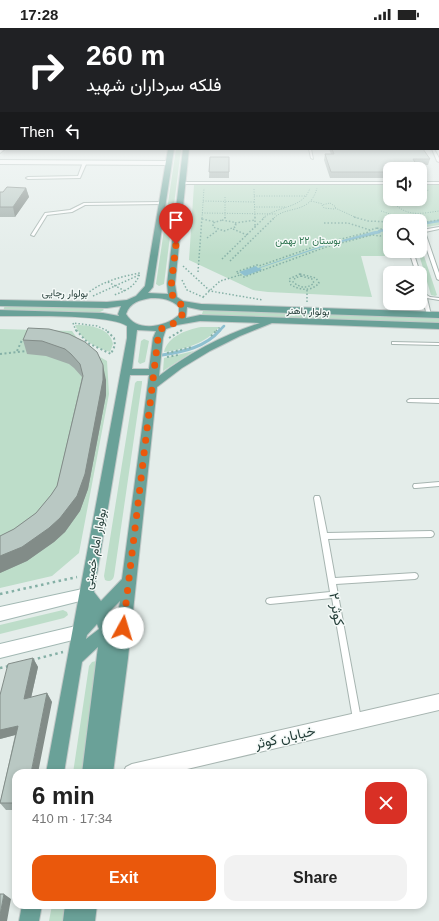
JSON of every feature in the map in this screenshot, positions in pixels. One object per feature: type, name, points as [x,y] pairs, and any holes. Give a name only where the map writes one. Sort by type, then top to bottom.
[{"type":"main road","points":[[156,286],[162,204],[167,173]]},
{"type":"main road","points":[[177,322],[184,312],[184,309],[176,301],[172,284],[184,173]]},
{"type":"main road","points":[[139,298],[156,286],[172,284]]},
{"type":"main road","name":"بولوار باهنر","points":[[139,298],[156,295],[201,307],[439,315]]},
{"type":"main road","name":"بولوار رجایی","points":[[0,305],[107,305],[130,302],[139,298]]},
{"type":"main road","name":"بولوار امام خمینی","points":[[56,769],[70,655],[80,632],[132,338],[128,323],[122,314],[122,311],[130,302]]},
{"type":"main road","name":"بولوار رجایی","points":[[0,314],[103,316],[149,329],[162,328]]},
{"type":"main road","name":"بولوار باهنر","points":[[162,328],[177,322],[200,318],[439,326]]},
{"type":"main road","points":[[126,372],[153,379],[177,367],[204,350],[246,331],[276,321]]},
{"type":"main road","points":[[105,769],[120,658],[158,338],[162,328]]},
{"type":"main road","points":[[80,632],[128,583]]},
{"type":"main road","points":[[87,594],[100,612],[108,632],[91,769]]},
{"type":"main road","points":[[70,655],[108,632]]},
{"type":"main road","points":[[29,921],[31,909]]},
{"type":"main road","points":[[73,921],[74,909]]},
{"type":"main road","points":[[85,921],[86,909]]},
{"type":"street","points":[[0,614],[87,594]]},
{"type":"street","points":[[0,651],[80,632]]},
{"type":"street","name":"خیابان کوثر","points":[[149,769],[439,702]]},
{"type":"lane","points":[[28,178],[79,177],[81,173]]},
{"type":"lane","points":[[183,183],[383,183]]},
{"type":"lane","points":[[427,183],[439,183]]},
{"type":"lane","points":[[33,235],[46,214],[71,211],[84,204],[162,204]]},
{"type":"lane","points":[[427,230],[439,228]]},
{"type":"lane","points":[[427,241],[439,279]]},
{"type":"lane","points":[[427,297],[439,299]]},
{"type":"lane","points":[[427,308],[429,315]]},
{"type":"lane","points":[[394,343],[439,344]]},
{"type":"lane","points":[[410,402],[439,401]]},
{"type":"lane","points":[[416,486],[439,484]]},
{"type":"lane","name":"کوثر ۲","points":[[317,498],[358,721]]},
{"type":"lane","points":[[324,536],[431,534]]},
{"type":"lane","points":[[332,581],[415,576]]},
{"type":"lane","points":[[270,601],[334,595]]},
{"type":"path","points":[[198,272],[204,187]]},
{"type":"path","points":[[254,187],[255,228]]},
{"type":"path","points":[[222,259],[269,214],[298,204],[307,196],[310,187]]},
{"type":"path","points":[[202,213],[278,214],[296,210],[311,201],[315,196],[317,187]]},
{"type":"path","points":[[254,196],[307,196]]},
{"type":"path","points":[[225,197],[225,220]]},
{"type":"path","points":[[203,201],[254,202]]},
{"type":"path","points":[[311,201],[323,204],[334,204],[336,207],[335,208],[358,219],[383,222]]},
{"type":"path","points":[[323,204],[322,205],[324,208],[335,208]]},
{"type":"path","points":[[397,206],[400,209],[411,213],[420,214],[439,211]]},
{"type":"path","points":[[254,207],[290,207]]},
{"type":"path","points":[[381,211],[390,214]]},
{"type":"path","points":[[230,261],[278,214]]},
{"type":"path","points":[[202,218],[216,222],[225,220],[235,224],[254,220]]},
{"type":"path","points":[[427,222],[439,220]]},
{"type":"path","points":[[216,222],[212,225],[218,230]]},
{"type":"path","points":[[324,223],[348,223],[370,230],[382,229]]},
{"type":"path","points":[[233,229],[235,224]]},
{"type":"path","points":[[207,238],[218,230],[233,229],[247,235]]},
{"type":"path","points":[[261,267],[322,244],[368,232],[370,230]]},
{"type":"path","points":[[261,267],[326,247],[372,235],[383,236]]},
{"type":"path","points":[[257,265],[261,267],[265,270],[244,277],[236,272],[257,265]]},
{"type":"path","points":[[182,271],[183,266],[210,291],[267,301],[253,302]]},
{"type":"path","points":[[98,297],[83,297],[92,289],[108,281],[131,274],[140,273],[139,275]]},
{"type":"path","points":[[202,297],[220,281],[240,274]]},
{"type":"path","points":[[307,288],[298,286],[293,282],[293,280],[301,276],[312,279],[314,283],[307,288],[295,288],[289,280],[291,277],[300,274],[316,278],[319,284],[317,286],[307,288]]},
{"type":"path","points":[[90,297],[139,275]]},
{"type":"path","points":[[110,296],[124,291],[137,282],[139,275]]},
{"type":"path","points":[[182,278],[184,286],[187,290],[209,299]]},
{"type":"path","points":[[108,281],[124,291]]},
{"type":"path","points":[[307,288],[307,304]]},
{"type":"path","points":[[73,323],[94,325],[110,333],[113,336],[115,345],[112,354],[92,346],[82,340],[76,332],[73,323]]},
{"type":"path","points":[[208,338],[220,326],[228,326]]},
{"type":"path","points":[[166,341],[177,333],[188,328]]},
{"type":"path","points":[[17,351],[22,340]]},
{"type":"path","points":[[162,354],[195,345]]},
{"type":"path","points":[[0,354],[26,351]]},
{"type":"path","points":[[0,594],[78,577]]},
{"type":"path","points":[[28,661],[70,655]]},
{"type":"path","points":[[0,668],[14,664]]},
{"type":"green space","points":[[172,173],[178,173],[164,284],[159,286],[156,284]]},
{"type":"green space","name":"بوستان ۲۲ بهمن","points":[[194,185],[383,185],[383,206],[427,206],[427,185],[439,185],[439,225],[427,227],[427,214],[383,214],[383,256],[361,256],[372,297],[253,290],[189,260]]},
{"type":"green space","points":[[420,258],[425,258],[437,295],[435,296],[431,295],[427,281],[427,266],[422,266]]},
{"type":"green space","points":[[5,305],[102,308],[104,310],[98,313],[3,311]]},
{"type":"green space","points":[[203,311],[439,318],[439,323],[202,314]]},
{"type":"green space","points":[[75,325],[98,328],[108,334],[113,344],[110,352],[99,348],[85,339]]},
{"type":"green space","points":[[201,327],[219,327],[214,333],[194,345],[179,350],[164,352],[169,342],[178,335]]},
{"type":"green space","points":[[0,329],[72,331],[84,348],[107,361],[109,394],[79,553],[52,576],[0,588]]},
{"type":"green space","points":[[144,339],[149,341],[145,362],[140,364],[138,362],[141,341]]},
{"type":"green space","points":[[194,351],[163,371],[164,358]]},
{"type":"green space","points":[[137,381],[142,381],[142,383],[114,576],[111,581],[108,581],[105,580],[104,576],[135,383]]},
{"type":"green space","points":[[63,610],[67,612],[68,615],[64,618],[0,634],[0,625]]},
{"type":"green space","points":[[96,661],[86,769],[74,769],[89,666],[92,662]]},
{"type":"green space","points":[[51,909],[66,909],[65,921],[49,921]]},
{"type":"water","points":[[379,231],[381,233],[325,246],[260,268],[262,270],[245,276],[239,272],[256,266],[258,268],[324,245]]},
{"type":"building","points":[[7,187],[26,188],[13,207],[0,207],[0,192],[3,192]]},
{"type":"building","points":[[28,328],[49,329],[69,334],[85,342],[97,352],[103,365],[103,380],[85,474],[77,496],[60,518],[49,528],[22,547],[0,556],[0,536],[14,529],[36,513],[57,486],[83,376],[80,364],[65,349],[42,341],[23,340]]},
{"type":"building","points":[[33,658],[24,699],[47,693],[32,769],[12,769],[12,803],[0,803],[18,726],[0,730],[0,695],[8,664]]},
{"type":"building","points":[[0,894],[4,894],[0,915]]},
{"type":"waterway","points":[[427,223],[439,221]]},
{"type":"waterway","points":[[379,231],[383,230]]},
{"type":"waterway","points":[[162,355],[201,345],[208,341],[224,326]]},
{"type":"route","points":[[123,628],[158,338],[162,328],[177,322],[183,316],[184,312],[183,306],[173,298],[171,287],[176,244]]}]
